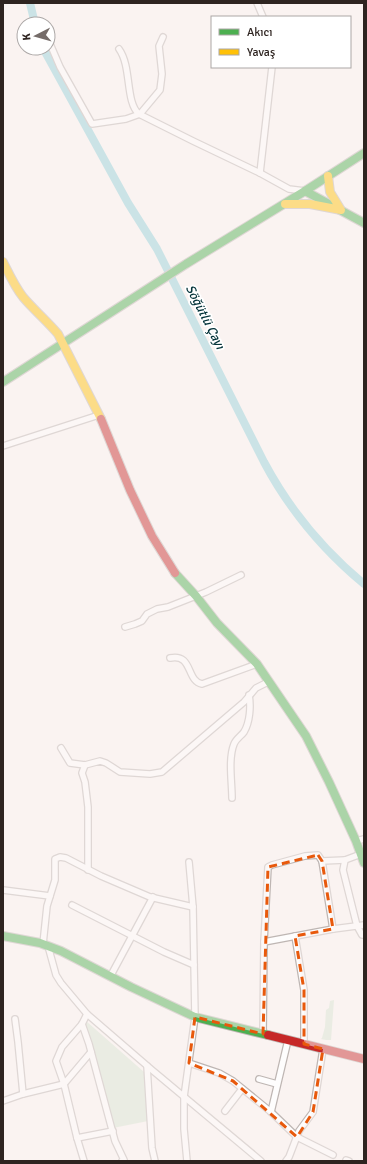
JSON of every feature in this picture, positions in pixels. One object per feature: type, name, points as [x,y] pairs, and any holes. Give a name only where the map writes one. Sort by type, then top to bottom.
[{"type":"street","points":[[257,3],[263,16]]},
{"type":"street","points":[[55,56],[92,124],[126,119],[140,114],[160,90],[162,74],[159,46],[163,37]]},
{"type":"street","points":[[119,50],[124,55],[128,72],[131,100],[136,111],[140,114],[193,141],[260,172],[289,189],[305,191],[364,223]]},
{"type":"street","points":[[260,172],[272,68]]},
{"type":"street","points":[[3,382],[186,264],[364,153]]},
{"type":"street","points":[[328,176],[330,192],[341,210]]},
{"type":"street","points":[[284,204],[310,204],[341,210]]},
{"type":"street","points":[[3,262],[15,285],[24,297],[58,334],[99,415],[130,490],[152,536],[172,570],[196,596],[217,623],[257,664],[306,736],[360,840],[361,854],[364,862]]},
{"type":"street","points":[[3,446],[99,415]]},
{"type":"street","points":[[125,627],[142,621],[147,614],[196,596],[241,575]]},
{"type":"street","points":[[170,658],[177,657],[185,661],[196,682],[202,684],[257,664]]},
{"type":"street","points":[[61,748],[70,763],[85,765],[100,761],[120,772],[150,774],[162,772],[238,707],[256,688],[268,682]]},
{"type":"street","points":[[232,798],[231,757],[233,745],[246,728],[249,716],[249,695]]},
{"type":"street","points":[[85,765],[82,774],[85,782],[88,807],[88,870]]},
{"type":"street","points":[[322,861],[345,860],[361,854]]},
{"type":"street","points":[[263,1034],[264,942],[268,867],[306,856],[318,855],[322,861],[334,929]]},
{"type":"street","points":[[193,907],[153,897],[88,870],[66,858],[60,857],[55,859],[55,880],[46,914],[46,945],[56,975],[87,1014],[261,1161]]},
{"type":"street","points":[[345,860],[343,870],[357,926],[364,935]]},
{"type":"street","points":[[187,1161],[184,1129],[184,1097],[195,1017],[193,907],[189,862]]},
{"type":"street","points":[[3,890],[50,896]]},
{"type":"street","points":[[110,977],[153,897]]},
{"type":"street","points":[[72,905],[164,952],[194,965]]},
{"type":"street","points":[[264,942],[364,925]]},
{"type":"street","points":[[3,936],[46,945],[61,951],[110,977],[195,1017],[364,1059]]},
{"type":"street","points":[[295,936],[304,990],[304,1044]]},
{"type":"street","points":[[84,1161],[64,1084],[56,1061],[62,1047],[82,1024],[87,1014]]},
{"type":"street","points":[[15,1019],[22,1094]]},
{"type":"street","points":[[82,1024],[115,1140],[124,1161]]},
{"type":"street","points":[[270,1112],[288,1040]]},
{"type":"street","points":[[286,1161],[297,1137],[313,1112],[323,1049]]},
{"type":"street","points":[[3,1101],[22,1094],[64,1084],[91,1052]]},
{"type":"street","points":[[189,1063],[218,1073],[233,1081],[297,1137],[333,1155]]},
{"type":"street","points":[[147,1066],[152,1148],[155,1161]]},
{"type":"street","points":[[258,1079],[278,1084]]},
{"type":"street","points":[[225,1111],[242,1089]]},
{"type":"street","points":[[77,1138],[113,1132]]},
{"type":"highlighted area","points":[[318,855],[322,861],[333,929],[295,936],[304,990],[304,1044],[323,1049],[313,1112],[297,1137],[233,1081],[189,1063],[195,1017],[263,1034],[268,867]]},
{"type":"green space","points":[[334,1000],[331,1040],[321,1039],[325,1027],[326,1010],[329,1008],[330,1001]]},
{"type":"green space","points":[[86,1021],[144,1072],[148,1121],[113,1128],[84,1022]]},
{"type":"waterway","name":"Söğütlü Çayı","points":[[30,3],[33,16]]},
{"type":"waterway","name":"Söğütlü Çayı","points":[[47,56],[128,203],[157,249],[264,462],[284,496],[321,543],[364,584]]},
{"type":"traffic: fast","points":[[3,382],[186,264],[364,153]]},
{"type":"traffic: fast","points":[[305,191],[364,223]]},
{"type":"traffic: fast","points":[[175,573],[196,596],[217,623],[257,664],[306,736],[356,841],[364,863]]},
{"type":"traffic: fast","points":[[3,936],[40,943],[61,951],[131,987],[195,1017],[268,1035]]},
{"type":"traffic: slow","points":[[285,204],[310,204],[341,210],[330,192],[328,176]]},
{"type":"traffic: slow","points":[[3,262],[23,297],[58,334],[101,419]]},
{"type":"traffic: jam","points":[[101,419],[130,490],[152,536],[175,573]]},
{"type":"traffic: jam","points":[[268,1035],[364,1059]]}]
